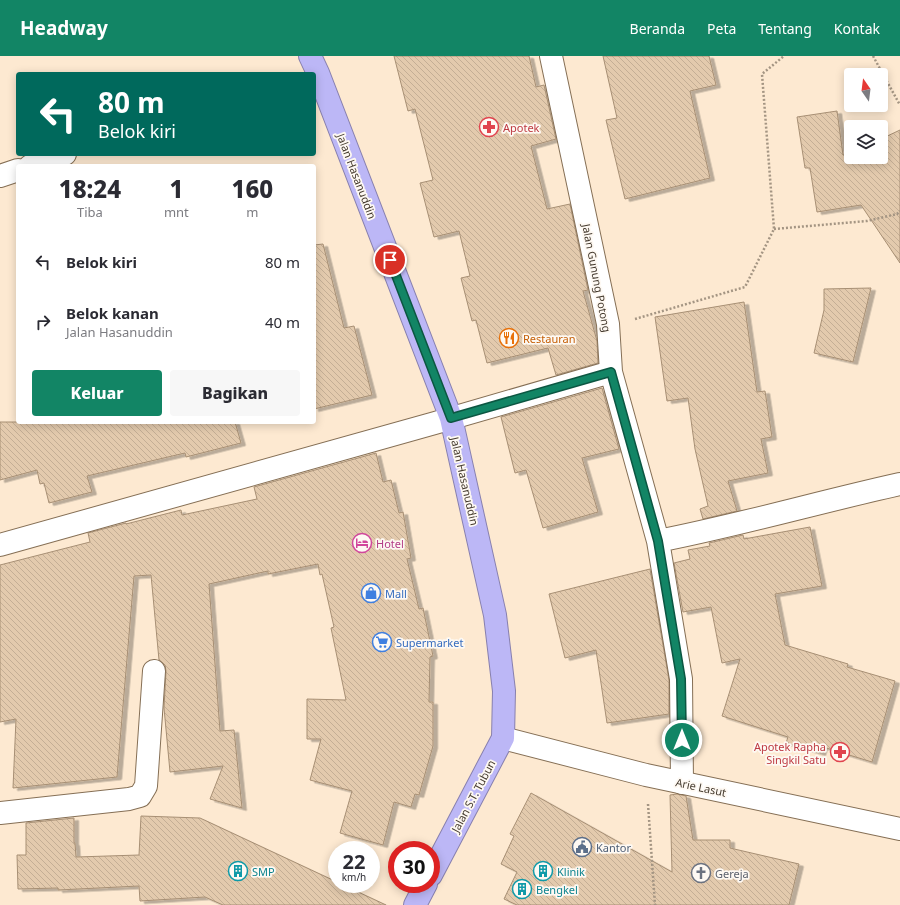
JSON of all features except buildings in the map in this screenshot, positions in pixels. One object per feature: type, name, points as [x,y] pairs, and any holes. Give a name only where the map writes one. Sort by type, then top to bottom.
[{"type":"highway","name":"Jalan Hasanuddin","points":[[316,73],[451,418],[495,615],[504,692],[503,738]]},
{"type":"highway","name":"Jalan S.T. Tubun","points":[[440,858],[503,738]]},
{"type":"highway","points":[[415,905],[421,893]]},
{"type":"street","name":"Jalan Gunung Potong","points":[[551,56],[608,324],[611,372],[658,541],[681,679],[682,783]]},
{"type":"street","points":[[36,164],[59,156]]},
{"type":"street","points":[[0,176],[16,171]]},
{"type":"street","points":[[0,545],[611,372]]},
{"type":"street","points":[[658,541],[706,532],[850,495],[900,484]]},
{"type":"street","points":[[0,813],[128,799],[140,796],[146,786],[154,671]]},
{"type":"street","name":"Arie Lasut","points":[[503,738],[646,775],[900,829]]},
{"type":"path","points":[[608,324],[638,318],[745,287],[774,230],[762,74],[784,56]]},
{"type":"path","points":[[873,56],[900,105]]},
{"type":"path","points":[[774,230],[867,221],[897,214],[900,211]]},
{"type":"path","points":[[646,775],[655,905]]},
{"type":"place","name":"Apotek","points":[[489,127]]},
{"type":"place","name":"Restauran","points":[[509,338]]},
{"type":"place","name":"Hotel","points":[[362,543]]},
{"type":"place","name":"Mall","points":[[371,593]]},
{"type":"place","name":"Supermarket","points":[[382,642]]},
{"type":"place","name":"Apotek Rapha Singkil Satu","points":[[840,752]]},
{"type":"place","name":"Kantor","points":[[582,847]]},
{"type":"place","name":"SMP","points":[[238,871]]},
{"type":"place","name":"Klinik","points":[[543,871]]},
{"type":"place","name":"Gereja","points":[[701,873]]},
{"type":"place","name":"Bengkel","points":[[522,889]]},
{"type":"route","points":[[390,260],[451,418],[611,372],[658,541],[681,679],[682,740]]}]
